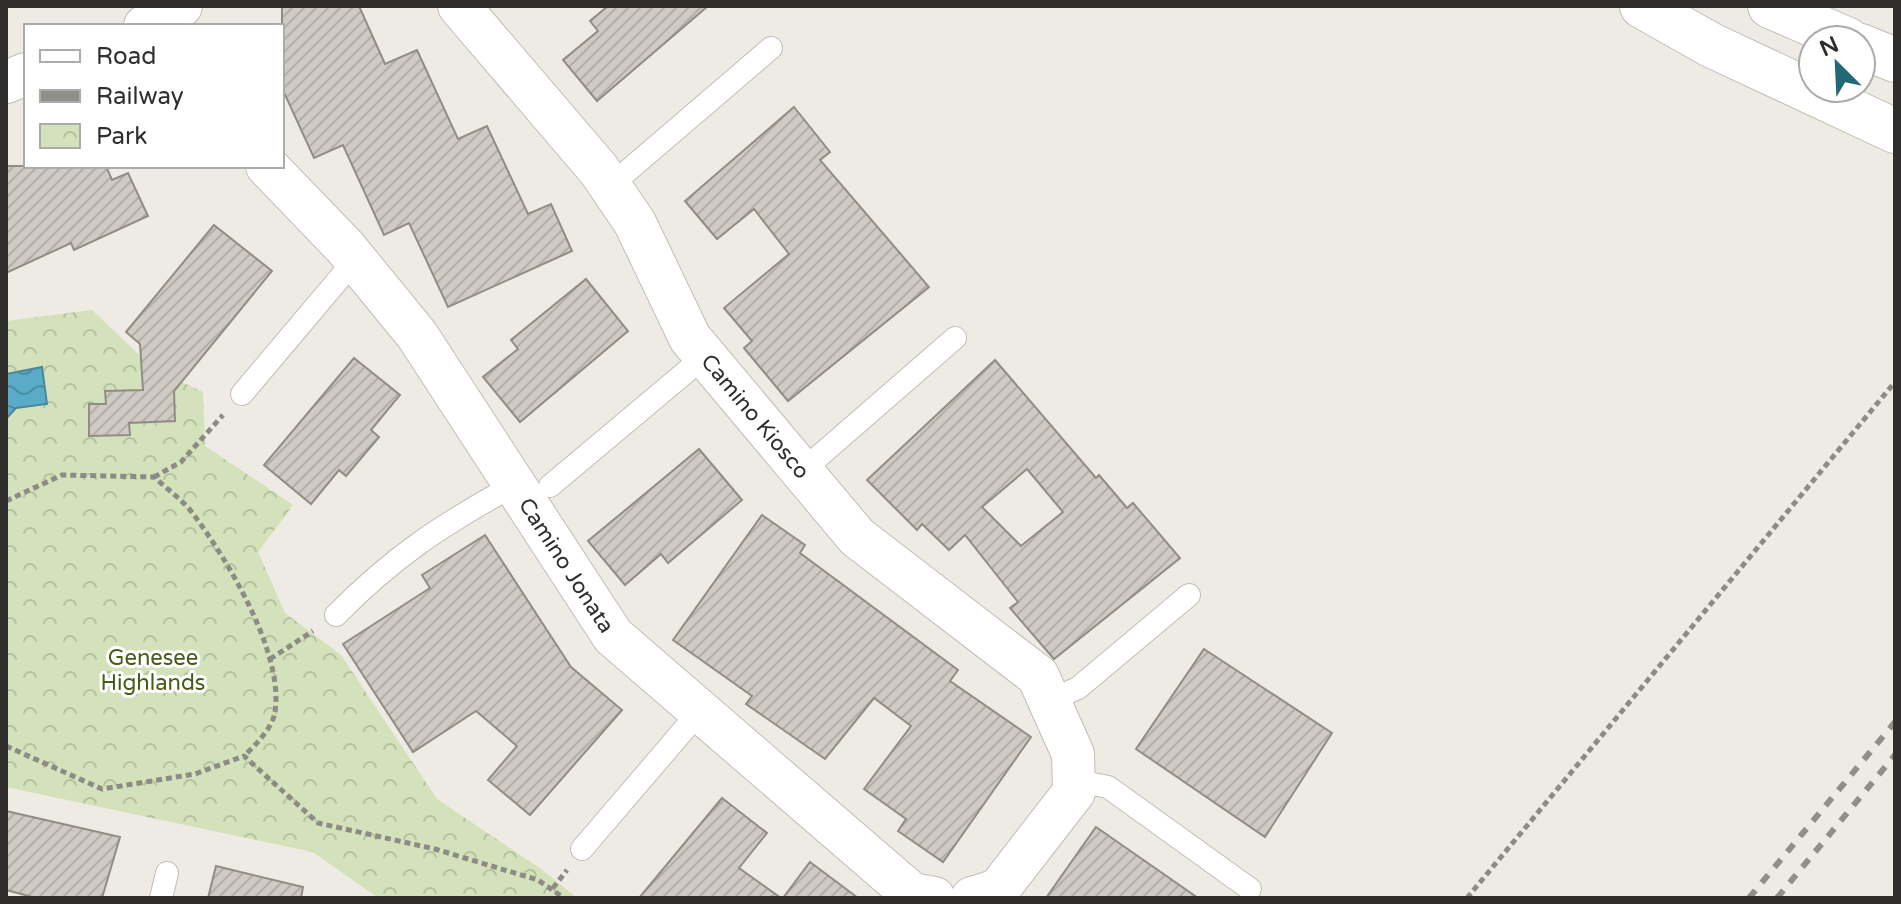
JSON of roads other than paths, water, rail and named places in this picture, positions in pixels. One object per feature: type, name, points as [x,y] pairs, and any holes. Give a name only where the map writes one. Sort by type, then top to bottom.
[{"type":"main road","points":[[1642,6],[1711,45],[1895,131]]},
{"type":"main road","points":[[1770,6],[1811,24]]},
{"type":"street","name":"Camino Kiosco","points":[[459,6],[610,186],[635,223],[690,338],[857,537],[1038,676],[1073,754],[1074,786]]},
{"type":"street","name":"Camino Jonata","points":[[269,168],[355,260],[417,335],[532,486],[613,636],[912,894],[933,898]]},
{"type":"street","points":[[972,898],[998,890],[1074,786]]},
{"type":"lane","points":[[610,186],[771,48]]},
{"type":"lane","points":[[242,394],[355,260]]},
{"type":"lane","points":[[802,471],[955,338]]},
{"type":"lane","points":[[336,615],[393,560],[443,525],[532,486],[705,356]]},
{"type":"lane","points":[[1049,701],[1078,688],[1189,595]]},
{"type":"lane","points":[[582,849],[700,711]]},
{"type":"lane","points":[[1074,786],[1108,787],[1250,889]]},
{"type":"lane","points":[[161,898],[167,873]]},
{"type":"water","points":[[42,367],[47,404],[16,408],[6,419],[6,374]]},
{"type":"railway","points":[[1749,898],[1895,722]]},
{"type":"railway","points":[[1777,898],[1895,755]]},
{"type":"park label","name":"Genesee Highlands","points":[[153,670]]}]
